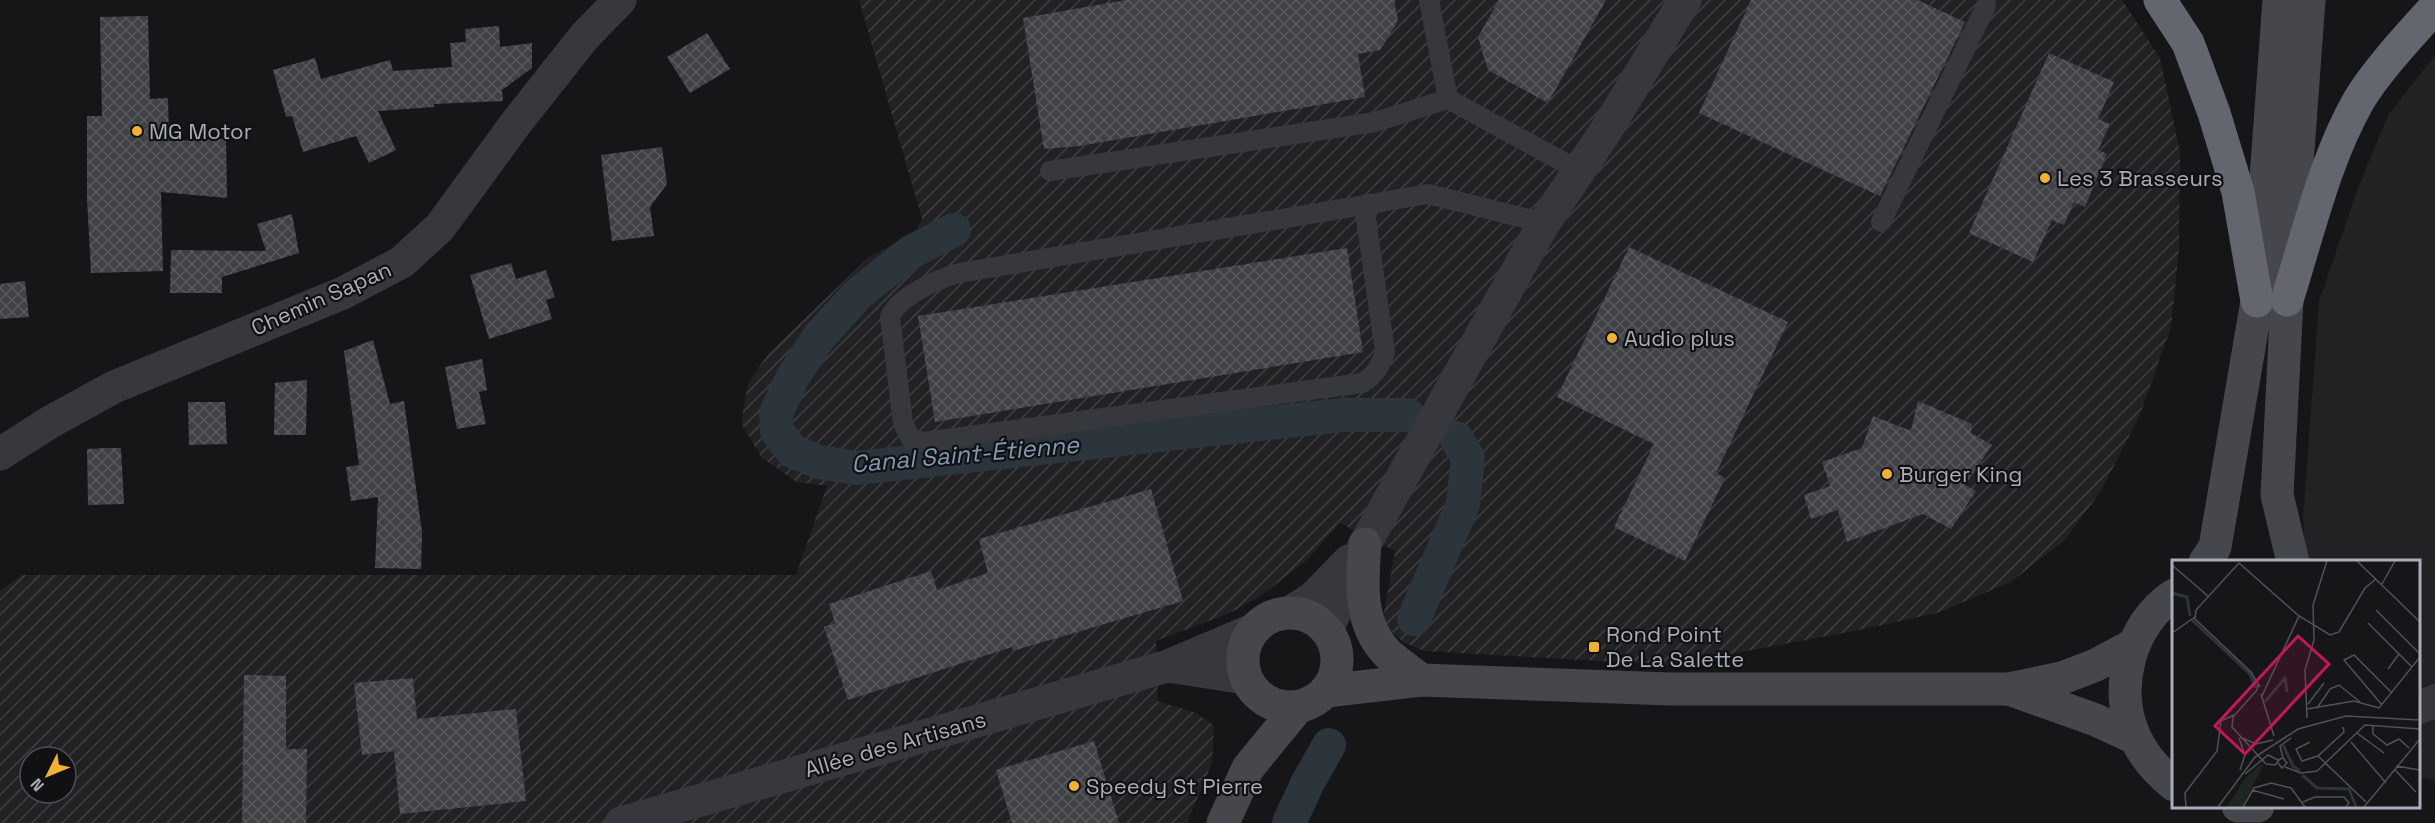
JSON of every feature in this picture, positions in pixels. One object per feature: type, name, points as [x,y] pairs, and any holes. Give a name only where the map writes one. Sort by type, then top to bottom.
[{"type":"highway","points":[[2160,0],[2188,44],[2214,113],[2272,300]]},
{"type":"highway","points":[[2272,300],[2355,107],[2398,50],[2435,7]]},
{"type":"street","name":"Chemin Sapan","points":[[0,454],[52,421],[114,387],[343,293],[402,262],[440,227],[516,123],[584,37],[620,0]]},
{"type":"street","points":[[1332,640],[1365,544],[1544,223],[1605,132],[1685,0]]},
{"type":"street","points":[[2279,0],[2288,81]]},
{"type":"street","points":[[2293,560],[2277,495],[2272,300],[2288,81],[2309,0]]},
{"type":"street","points":[[2206,560],[2215,547],[2272,300]]},
{"type":"street","points":[[1290,612],[1313,598],[1365,544]]},
{"type":"street","points":[[1365,544],[1362,580],[1364,608],[1372,634],[1388,654],[1421,680]]},
{"type":"street","points":[[2172,596],[2147,621],[2133,645],[2125,676],[2126,708],[2135,738],[2155,770],[2172,783]]},
{"type":"street","points":[[1223,823],[1248,768],[1334,678],[1338,664],[1332,640],[1317,621],[1304,615],[1290,612],[1276,614],[1263,621],[1253,630],[1243,653],[1243,666],[1249,684],[1253,717],[1248,768]]},
{"type":"street","name":"Allée des Artisans","points":[[621,823],[1168,666],[1253,630]]},
{"type":"street","points":[[1332,640],[1371,660],[1421,680]]},
{"type":"street","points":[[1249,684],[1262,698],[1273,704],[1421,680],[1671,688],[2009,688],[2062,678],[2096,665],[2133,645]]},
{"type":"street","name":"Allée des Artisans","points":[[1168,666],[1249,684]]},
{"type":"street","points":[[2009,688],[2096,720],[2135,738]]},
{"type":"street","points":[[2420,707],[2435,700]]},
{"type":"lane","points":[[1429,0],[1448,99]]},
{"type":"lane","points":[[1881,222],[1986,6]]},
{"type":"lane","points":[[1050,171],[1375,122],[1448,99],[1578,170]]},
{"type":"lane","points":[[1364,205],[1385,352],[1380,367],[1373,376],[1362,383],[924,442],[911,439],[906,432],[890,317],[894,308],[938,279],[959,273],[1428,194],[1544,223]]},
{"type":"shaded area","points":[[859,0],[2122,0],[2160,58],[2180,152],[2179,249],[2171,327],[2140,415],[2101,491],[2064,541],[2009,583],[1937,613],[1672,665],[1424,651],[1403,642],[1388,628],[1383,617],[1395,551],[1340,523],[1307,560],[1262,595],[1230,613],[1156,641],[1158,701],[1196,713],[1214,727],[1212,763],[1187,823],[0,823],[0,591],[22,575],[796,575],[827,486],[796,482],[761,457],[741,423],[748,383],[768,354],[869,257],[915,232],[922,219]]},
{"type":"shaded area","points":[[2435,55],[2435,781],[2420,777],[2420,560],[2307,560],[2305,557],[2303,518],[2319,302],[2356,193],[2388,115]]},
{"type":"building","points":[[1126,0],[1394,0],[1398,21],[1380,50],[1358,54],[1365,97],[1079,146],[1044,149],[1023,18]]},
{"type":"building","points":[[1499,0],[1606,0],[1548,103],[1488,70],[1478,37]]},
{"type":"building","points":[[1751,0],[1917,0],[1965,22],[1880,196],[1699,113]]},
{"type":"building","points":[[148,16],[150,99],[168,98],[169,141],[226,139],[227,198],[161,192],[163,271],[91,273],[87,198],[87,116],[102,116],[100,17]]},
{"type":"building","points":[[499,26],[500,47],[532,43],[532,68],[502,90],[503,101],[434,104],[434,107],[378,111],[396,150],[369,163],[356,136],[303,152],[292,116],[286,117],[273,70],[315,58],[321,79],[390,60],[393,71],[452,67],[450,43],[466,42],[465,29]]},
{"type":"building","points":[[707,33],[730,69],[690,93],[667,57]]},
{"type":"building","name":"Les 3 Brasseurs","points":[[2049,53],[2114,82],[2098,119],[2110,124],[2098,150],[2107,154],[2085,207],[2074,202],[2064,225],[2052,220],[2033,262],[1969,233]]},
{"type":"building","points":[[662,147],[667,184],[650,207],[654,236],[612,241],[601,155]]},
{"type":"building","points":[[292,214],[299,253],[222,277],[222,293],[170,293],[171,250],[266,251],[257,224]]},
{"type":"building","points":[[1629,247],[1788,322],[1716,473],[1725,478],[1685,561],[1614,527],[1654,444],[1557,397]]},
{"type":"building","points":[[1347,248],[1363,352],[935,422],[918,316]]},
{"type":"building","points":[[511,263],[516,279],[546,270],[555,297],[546,300],[552,319],[489,339],[470,275]]},
{"type":"building","points":[[25,281],[29,317],[0,319],[0,284]]},
{"type":"building","points":[[373,340],[390,404],[404,401],[422,532],[421,569],[375,568],[378,497],[351,501],[346,467],[359,465],[344,351]]},
{"type":"building","points":[[482,359],[487,390],[479,392],[486,424],[457,429],[445,367]]},
{"type":"building","points":[[307,380],[306,435],[274,435],[275,383]]},
{"type":"building","name":"Burger King","points":[[1918,401],[1972,424],[1971,433],[1992,445],[1965,485],[1976,491],[1951,529],[1923,514],[1847,542],[1838,510],[1811,519],[1804,495],[1830,486],[1822,462],[1862,448],[1873,416],[1911,431]]},
{"type":"building","points":[[188,402],[225,402],[227,444],[189,445]]},
{"type":"building","points":[[121,448],[124,504],[88,505],[87,449]]},
{"type":"building","points":[[1151,489],[1183,601],[1013,651],[1012,647],[848,700],[824,627],[835,623],[829,604],[931,571],[937,590],[988,573],[979,539]]},
{"type":"building","points":[[244,675],[286,676],[286,749],[307,749],[306,823],[242,823]]},
{"type":"building","points":[[413,678],[417,719],[516,709],[526,801],[400,814],[394,751],[362,755],[354,683]]},
{"type":"building","points":[[1094,741],[1119,823],[1012,823],[996,770]]},
{"type":"waterway","name":"Canal Saint-Étienne","points":[[954,230],[911,252],[858,294],[818,338],[793,377],[776,413],[777,431],[792,451],[819,462],[856,468],[1343,415],[1408,415]]},
{"type":"waterway","name":"Canal Saint-Étienne","points":[[1414,619],[1463,504],[1468,458],[1456,438]]},
{"type":"waterway","name":"Canal Saint-Étienne","points":[[1289,823],[1308,782],[1329,745]]},
{"type":"place","name":"MG Motor","points":[[137,131]]},
{"type":"place","name":"Les 3 Brasseurs","points":[[2045,178]]},
{"type":"place","name":"Audio plus","points":[[1612,338]]},
{"type":"place","name":"Burger King","points":[[1887,474]]},
{"type":"place","name":"Rond Point De La Salette","points":[[1594,647]]},
{"type":"place","name":"Speedy St Pierre","points":[[1074,786]]}]
